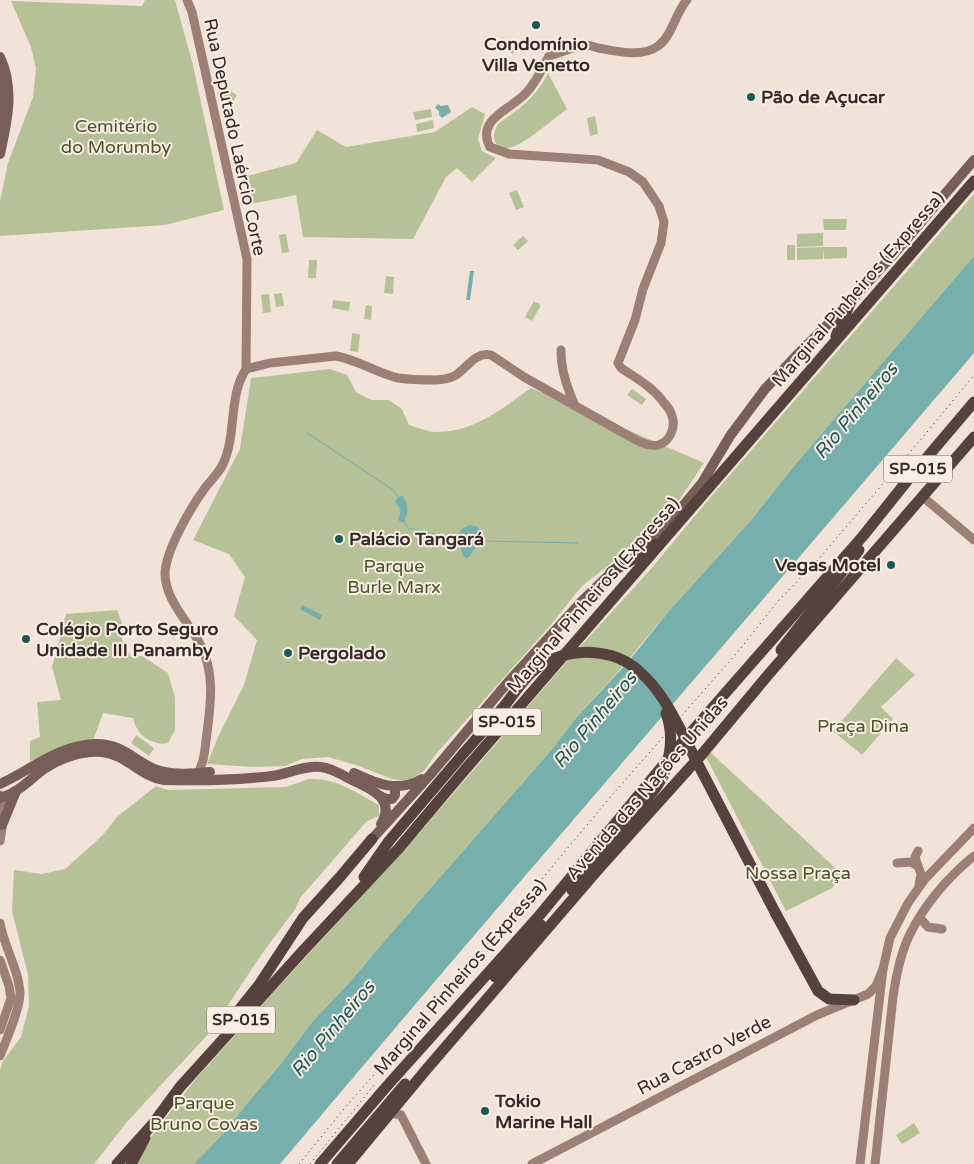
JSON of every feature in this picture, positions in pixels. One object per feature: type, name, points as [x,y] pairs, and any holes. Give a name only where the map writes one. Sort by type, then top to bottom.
[{"type":"highway","name":"Marginal Pinheiros (Expressa)","points":[[117,1164],[152,1125],[180,1087],[399,848],[974,181]]},
{"type":"highway","points":[[831,347],[851,301]]},
{"type":"highway","name":"Marginal Pinheiros (Expressa)","points":[[320,1164],[539,916],[679,746],[863,536],[974,402]]},
{"type":"highway","name":"Avenida das Nações Unidas","points":[[348,1164],[396,1114],[425,1071],[602,866],[702,754],[974,437]]},
{"type":"highway","points":[[611,572],[641,554],[672,530]]},
{"type":"highway","points":[[768,675],[779,653],[858,553],[863,536]]},
{"type":"highway","points":[[331,921],[389,841],[526,678],[541,665],[556,657],[587,652],[605,654],[638,669],[660,696],[680,729],[818,991],[829,999],[854,1000]]},
{"type":"highway","points":[[442,1026],[456,1020],[572,890],[625,828],[660,782],[669,755],[670,734],[668,719],[660,696]]},
{"type":"highway","points":[[180,1087],[259,984],[303,918],[372,839]]},
{"type":"highway","points":[[337,1164],[410,1078],[425,1071]]},
{"type":"highway","points":[[133,1161],[152,1125]]},
{"type":"main road","points":[[0,57],[5,67],[9,87],[9,114],[0,154]]},
{"type":"main road","points":[[0,77],[3,108],[0,123]]},
{"type":"main road","points":[[372,839],[430,775],[509,681],[611,572],[645,545],[673,518],[702,482],[730,436],[763,392],[892,256],[974,160]]},
{"type":"main road","points":[[0,784],[67,749],[96,743],[113,746],[167,773],[262,770],[318,760],[335,764],[384,786],[409,786],[430,775]]},
{"type":"main road","points":[[1,797],[18,790],[46,768],[61,760],[75,755],[102,752],[116,756],[152,777],[164,780],[270,776],[305,768],[323,767],[369,788],[386,800],[392,799],[395,795],[395,787]]},
{"type":"main road","points":[[12,778],[10,782],[12,787],[18,790]]},
{"type":"main road","points":[[2,825],[18,790]]},
{"type":"main road","points":[[372,839],[386,815],[384,803],[379,795]]},
{"type":"street","name":"Rua Deputado Laércio Corte","points":[[187,0],[192,12],[219,128],[247,259],[246,369],[241,376],[236,395],[229,446],[223,464],[204,488],[178,536],[170,552],[165,572],[170,596],[201,645],[210,676],[211,700],[204,761],[198,773]]},
{"type":"street","points":[[246,369],[270,363],[336,356],[399,378],[436,380],[455,376],[476,358],[481,355],[490,355],[524,377],[636,440],[645,444],[658,445],[669,438],[673,428],[672,416],[664,402],[653,391],[621,368],[618,363],[661,243],[664,228],[661,211],[642,182],[635,175],[598,160],[509,154],[490,147],[487,137],[490,122],[495,116],[527,92],[549,56],[586,45],[639,53],[652,50],[664,40],[684,3]]},
{"type":"street","points":[[561,350],[563,378],[575,406]]},
{"type":"street","points":[[922,497],[974,540]]},
{"type":"street","points":[[204,761],[212,772]]},
{"type":"street","points":[[0,841],[2,825],[1,797]]},
{"type":"street","points":[[860,1164],[883,969],[892,932],[918,888],[973,829]]},
{"type":"street","points":[[918,851],[915,857],[921,879],[918,888]]},
{"type":"street","points":[[875,1164],[896,973],[910,934],[920,918],[939,892],[974,856]]},
{"type":"street","points":[[897,863],[911,862],[918,866]]},
{"type":"street","points":[[920,918],[928,927],[942,929]]},
{"type":"street","points":[[0,923],[20,996],[18,1007],[0,1056]]},
{"type":"street","points":[[0,960],[10,990],[8,1009],[0,1030]]},
{"type":"street","name":"Rua Castro Verde","points":[[532,1164],[817,1015],[868,994],[874,989],[883,969]]},
{"type":"street","points":[[396,1114],[426,1164]]},
{"type":"green space","name":"Cemitério do Morumby","points":[[145,0],[175,0],[193,65],[224,210],[165,225],[0,236],[0,201],[8,163],[33,97],[36,68],[31,47],[11,1],[142,6]]},
{"type":"green space","points":[[502,38],[517,47],[513,54],[498,45]]},
{"type":"green space","points":[[548,73],[567,109],[517,145],[506,148],[501,147],[495,142],[494,138],[498,124],[533,96]]},
{"type":"green space","points":[[222,86],[237,95],[233,102],[217,94]]},
{"type":"green space","points":[[472,107],[485,114],[478,139],[482,151],[496,158],[472,182],[457,168],[446,177],[413,239],[303,237],[296,195],[250,204],[244,177],[296,163],[317,130],[346,147],[435,132]]},
{"type":"green space","points":[[431,109],[432,117],[415,120],[413,112]]},
{"type":"green space","points":[[595,116],[598,134],[590,136],[587,118]]},
{"type":"green space","points":[[433,120],[434,128],[417,132],[416,124]]},
{"type":"green space","points":[[517,190],[524,207],[516,210],[509,193]]},
{"type":"green space","name":"Parque Bruno Covas","points":[[974,194],[974,256],[794,466],[752,519],[576,718],[553,748],[349,983],[313,1021],[223,1134],[194,1164],[135,1164],[151,1137],[195,1080],[421,831],[568,660],[650,570],[709,499]]},
{"type":"green space","points":[[823,219],[847,219],[846,230],[824,230]]},
{"type":"green space","points":[[823,233],[823,246],[797,247],[797,234]]},
{"type":"green space","points":[[286,234],[289,252],[282,253],[279,235]]},
{"type":"green space","points":[[523,236],[528,241],[518,250],[513,245]]},
{"type":"green space","points":[[787,245],[795,245],[795,260],[787,260]]},
{"type":"green space","points":[[847,247],[847,258],[824,259],[823,249],[823,259],[797,260],[797,248]]},
{"type":"green space","points":[[309,260],[317,260],[316,278],[308,278]]},
{"type":"green space","points":[[386,276],[394,277],[393,294],[384,293]]},
{"type":"green space","points":[[282,293],[284,306],[276,307],[274,294]]},
{"type":"green space","points":[[269,294],[271,312],[263,313],[261,295]]},
{"type":"green space","points":[[333,300],[350,302],[349,311],[332,308]]},
{"type":"green space","points":[[534,301],[541,305],[532,321],[525,317]]},
{"type":"green space","points":[[366,305],[372,306],[371,320],[364,319]]},
{"type":"green space","points":[[352,333],[360,334],[358,352],[350,351]]},
{"type":"green space","name":"Parque Burle Marx","points":[[330,369],[347,375],[356,392],[371,400],[389,400],[402,409],[409,425],[426,430],[436,432],[450,431],[475,424],[498,411],[531,388],[704,463],[665,521],[582,586],[549,627],[436,754],[424,771],[408,781],[392,779],[359,766],[328,757],[302,759],[285,766],[253,767],[207,764],[244,685],[257,640],[234,616],[245,577],[229,554],[193,540],[240,449],[251,378]]},
{"type":"green space","points":[[632,389],[646,399],[642,405],[627,395]]},
{"type":"green space","points":[[117,610],[124,628],[122,639],[131,657],[142,656],[168,673],[175,698],[175,730],[168,743],[155,743],[143,736],[137,729],[133,718],[103,713],[93,741],[82,741],[30,761],[30,741],[40,737],[37,702],[61,700],[52,667],[66,614]]},
{"type":"green space","name":"Praça Dina","points":[[896,658],[915,675],[881,707],[893,719],[862,755],[833,731]]},
{"type":"green space","points":[[136,735],[154,748],[149,756],[131,743]]},
{"type":"green space","name":"Nossa Praça","points":[[710,752],[843,875],[832,888],[786,911],[706,757]]},
{"type":"green space","points":[[309,779],[337,783],[354,791],[379,805],[379,816],[367,821],[300,898],[296,908],[261,955],[211,1031],[126,1123],[94,1164],[0,1164],[0,1070],[3,1061],[21,1037],[29,1006],[28,975],[12,911],[14,870],[42,874],[65,869],[102,836],[117,817],[156,786],[168,790],[286,787]]},
{"type":"green space","points":[[914,1123],[920,1133],[902,1144],[896,1135]]},
{"type":"water","points":[[438,104],[441,106],[448,105],[451,112],[442,118],[439,115],[439,111],[435,108]]},
{"type":"water","name":"Rio Pinheiros","points":[[974,256],[974,353],[280,1164],[194,1164],[223,1134],[313,1021],[349,983],[553,748],[576,718],[628,662],[669,611],[752,519],[794,466]]},
{"type":"water","points":[[470,271],[474,271],[470,300],[466,300]]},
{"type":"water","points":[[403,496],[408,510],[403,523],[398,520],[400,511],[395,502],[398,497]]},
{"type":"water","points":[[469,525],[478,527],[481,534],[477,545],[467,558],[464,557],[457,537],[462,529]]},
{"type":"water","points":[[302,605],[322,615],[320,620],[300,609]]},
{"type":"waterway","points":[[307,433],[392,489],[398,497]]},
{"type":"waterway","points":[[403,519],[408,528],[457,539]]},
{"type":"waterway","points":[[484,541],[578,543]]},
{"type":"railway","points":[[299,1164],[343,1110],[466,970],[607,801],[741,648],[778,601],[816,562],[974,375]]},
{"type":"railway","points":[[310,1164],[375,1084]]},
{"type":"place","name":"Condomínio Villa Venetto","points":[[536,25]]},
{"type":"place","name":"Pão de Açucar","points":[[751,97]]},
{"type":"place","name":"Palácio Tangará","points":[[339,539]]},
{"type":"place","name":"Vegas Motel","points":[[891,565]]},
{"type":"place","name":"Colégio Porto Seguro Unidade III Panamby","points":[[26,639]]},
{"type":"place","name":"Pergolado","points":[[288,653]]},
{"type":"place","name":"Tokio Marine Hall","points":[[485,1111]]}]
